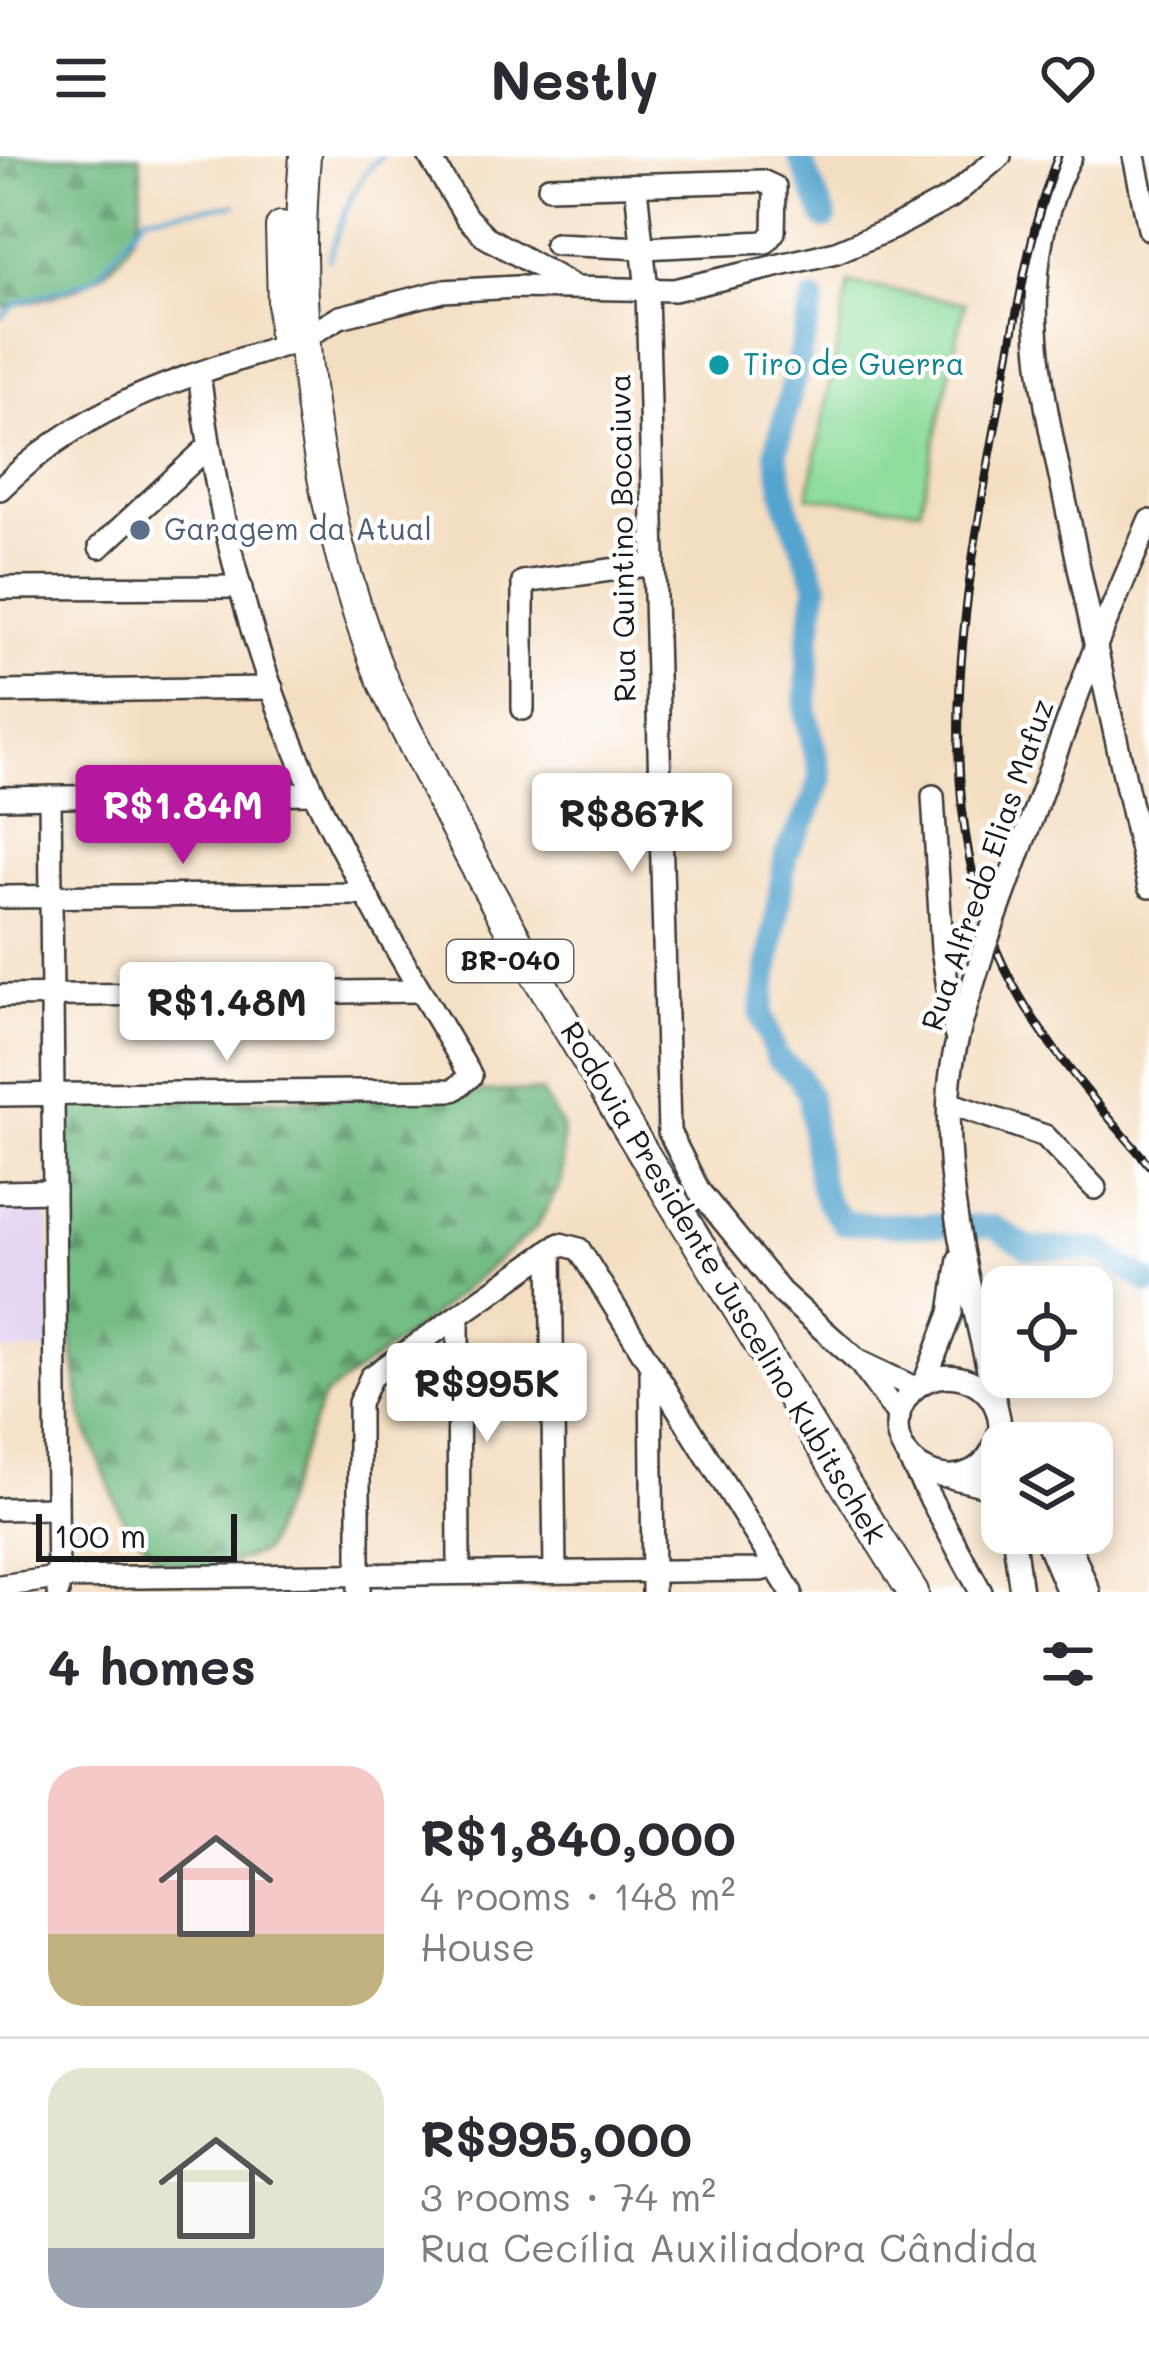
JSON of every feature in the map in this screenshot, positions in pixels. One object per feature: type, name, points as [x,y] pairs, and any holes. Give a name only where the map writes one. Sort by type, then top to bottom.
[{"type":"highway","name":"Rodovia Presidente Juscelino Kubitschek","points":[[284,156],[280,269],[294,341],[352,596],[394,705],[472,863],[539,981],[913,1592]]},
{"type":"highway","name":"Rodovia Presidente Juscelino Kubitschek","points":[[305,156],[294,341],[316,512],[391,741],[468,891],[893,1592]]},
{"type":"street","points":[[429,156],[467,218],[486,237],[579,289]]},
{"type":"street","points":[[0,489],[29,460],[110,406],[294,341],[340,317],[443,291],[517,286],[647,291],[707,284],[836,252],[893,228],[951,197],[1000,156]]},
{"type":"street","points":[[1070,156],[1048,205],[1038,252],[1038,360],[1095,649],[1145,847],[1149,887]]},
{"type":"street","points":[[1134,156],[1149,229]]},
{"type":"street","points":[[548,187],[762,181],[775,187],[770,240],[643,248],[555,244]]},
{"type":"street","name":"Rua Quintino Bocaiuva","points":[[636,187],[647,291],[669,1132],[699,1191],[744,1252],[858,1361],[898,1417]]},
{"type":"street","points":[[0,1094],[454,1090],[471,1076],[314,793],[272,688],[241,587],[208,448],[199,373]]},
{"type":"street","points":[[100,547],[208,448]]},
{"type":"street","name":"Rua Alfredo Elias Mafuz","points":[[1000,1422],[956,1202],[949,1103],[956,1040],[1020,850],[1149,521]]},
{"type":"street","points":[[523,709],[523,582],[654,564]]},
{"type":"street","points":[[0,588],[241,587]]},
{"type":"street","points":[[0,692],[272,688]]},
{"type":"street","points":[[0,798],[314,793]]},
{"type":"street","points":[[933,796],[942,949],[956,1040]]},
{"type":"street","points":[[50,797],[57,1585]]},
{"type":"street","points":[[0,897],[366,894]]},
{"type":"street","points":[[0,996],[420,991]]},
{"type":"street","points":[[949,1103],[1045,1136],[1095,1188]]},
{"type":"street","points":[[0,1192],[54,1191]]},
{"type":"street","name":"Rua Alfredo Elias Mafuz","points":[[920,1384],[951,1313],[961,1240]]},
{"type":"street","points":[[359,1583],[358,1403],[371,1377],[560,1244],[580,1249],[651,1365],[766,1576],[791,1592]]},
{"type":"street","points":[[551,1250],[555,1572]]},
{"type":"street","points":[[458,1316],[459,1573]]},
{"type":"street","name":"Rua Quintino Bocaiuva","points":[[858,1361],[920,1384]]},
{"type":"street","points":[[651,1365],[653,1582]]},
{"type":"street","points":[[981,1592],[901,1444],[898,1417],[920,1384],[959,1376],[989,1395],[999,1422]]},
{"type":"street","points":[[908,1456],[918,1467],[981,1485]]},
{"type":"street","points":[[947,1477],[981,1464]]},
{"type":"street","points":[[0,1509],[57,1508]]},
{"type":"street","points":[[1015,1554],[1021,1592]]},
{"type":"street","points":[[1056,1554],[1077,1588]]},
{"type":"street","points":[[1070,1554],[1077,1588]]},
{"type":"street","points":[[0,1586],[359,1583],[459,1573],[555,1572],[653,1582],[766,1576]]},
{"type":"shaded area","points":[[47,1198],[51,1350],[0,1352],[0,1199]]},
{"type":"green space","points":[[0,156],[140,156],[140,214],[121,256],[87,283],[67,292],[0,307]]},
{"type":"green space","points":[[849,283],[965,303],[920,509],[808,497]]},
{"type":"green space","points":[[541,1092],[562,1127],[562,1181],[536,1228],[416,1329],[323,1397],[264,1551],[211,1571],[157,1558],[123,1519],[82,1418],[62,1266],[68,1208],[58,1105],[108,1098],[275,1100]]},
{"type":"waterway","points":[[329,259],[354,191],[381,156]]},
{"type":"waterway","points":[[799,156],[825,218]]},
{"type":"waterway","points":[[0,318],[15,304],[93,279],[146,215],[235,205]]},
{"type":"waterway","points":[[813,301],[776,452],[787,507],[817,585],[806,712],[821,778],[786,854],[761,1014],[777,1058],[798,1075],[809,1096],[819,1178],[826,1201],[843,1223],[994,1227],[1028,1248],[1100,1250],[1149,1283]]},
{"type":"railway","points":[[1058,156],[1025,270],[978,524],[961,670],[963,816],[975,885],[1011,981],[1065,1063],[1149,1165]]},
{"type":"place","name":"Tiro de Guerra","points":[[719,365]]},
{"type":"place","name":"Garagem da Atual","points":[[140,530]]}]
